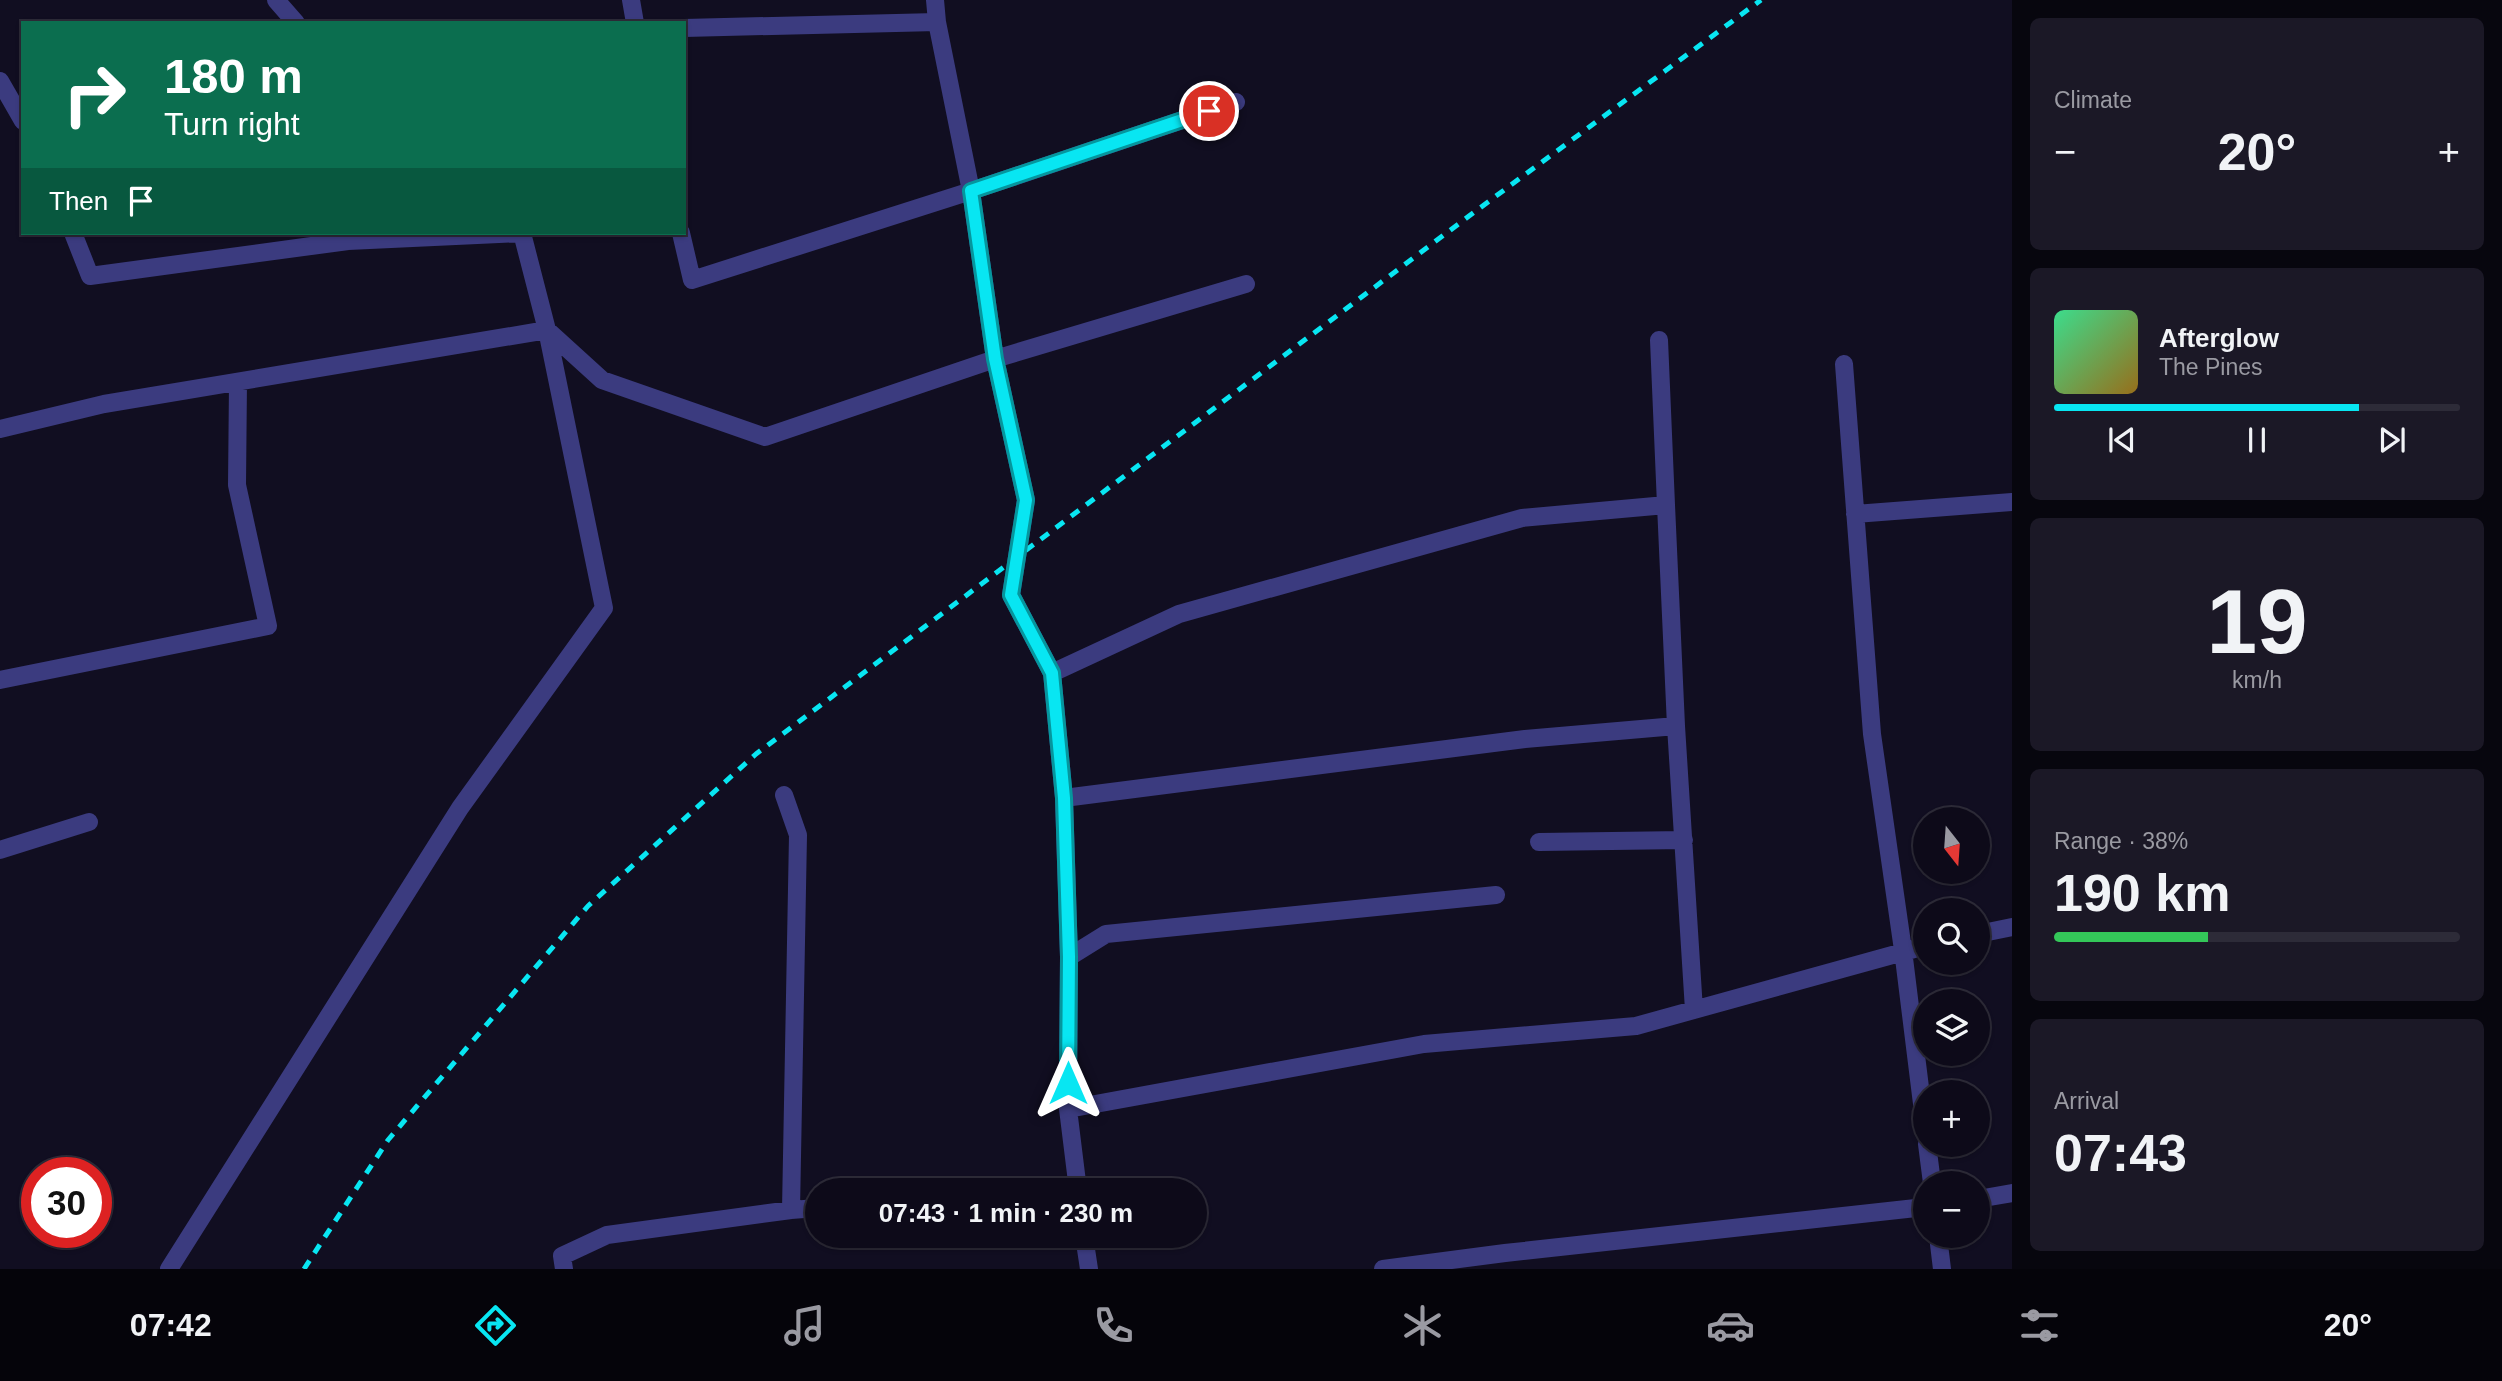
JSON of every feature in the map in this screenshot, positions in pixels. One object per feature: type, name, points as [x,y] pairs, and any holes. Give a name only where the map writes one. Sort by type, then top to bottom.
[{"type":"street","points":[[276,0],[294,21]]},
{"type":"street","points":[[631,0],[635,21]]},
{"type":"street","points":[[935,0],[937,22],[971,191],[995,359],[1026,500],[1011,595],[1052,673],[1064,798],[1069,957],[1068,1109],[1077,1178]]},
{"type":"street","points":[[686,28],[937,22]]},
{"type":"street","points":[[0,81],[21,118]]},
{"type":"street","points":[[681,235],[691,280],[971,191],[1236,102]]},
{"type":"street","points":[[74,235],[90,276],[348,241],[478,235]]},
{"type":"street","points":[[169,1269],[460,808],[604,608],[547,330],[523,235]]},
{"type":"street","points":[[547,330],[602,380],[765,437],[995,359],[1246,284]]},
{"type":"street","points":[[0,429],[104,404],[547,330]]},
{"type":"street","points":[[1659,340],[1676,726],[1694,1010]]},
{"type":"street","points":[[1844,364],[1872,734],[1919,1080]]},
{"type":"street","points":[[0,680],[268,626],[237,485],[238,382]]},
{"type":"street","points":[[1855,513],[2012,502]]},
{"type":"street","points":[[1052,673],[1179,614],[1522,518],[1666,505]]},
{"type":"street","points":[[1064,798],[1525,739],[1676,726]]},
{"type":"street","points":[[784,795],[798,835],[791,1210]]},
{"type":"street","points":[[0,850],[89,822]]},
{"type":"street","points":[[1539,842],[1684,840]]},
{"type":"street","points":[[1069,957],[1106,934],[1496,895]]},
{"type":"street","points":[[1990,932],[2012,927]]},
{"type":"street","points":[[1068,1109],[1424,1044],[1636,1026],[1913,948]]},
{"type":"street","points":[[1990,1197],[2012,1193]]},
{"type":"street","points":[[565,1269],[562,1256],[607,1235],[805,1209]]},
{"type":"street","points":[[1384,1269],[1488,1262],[1913,1209]]},
{"type":"street","points":[[1086,1248],[1089,1269]]},
{"type":"street","points":[[1939,1248],[1942,1269]]},
{"type":"railway","points":[[304,1269],[388,1140],[588,906],[756,754],[1469,216],[1761,0]]},
{"type":"route","points":[[1068,1083],[1069,957],[1064,798],[1052,673],[1011,595],[1026,500],[995,359],[971,191],[1209,111]]}]
